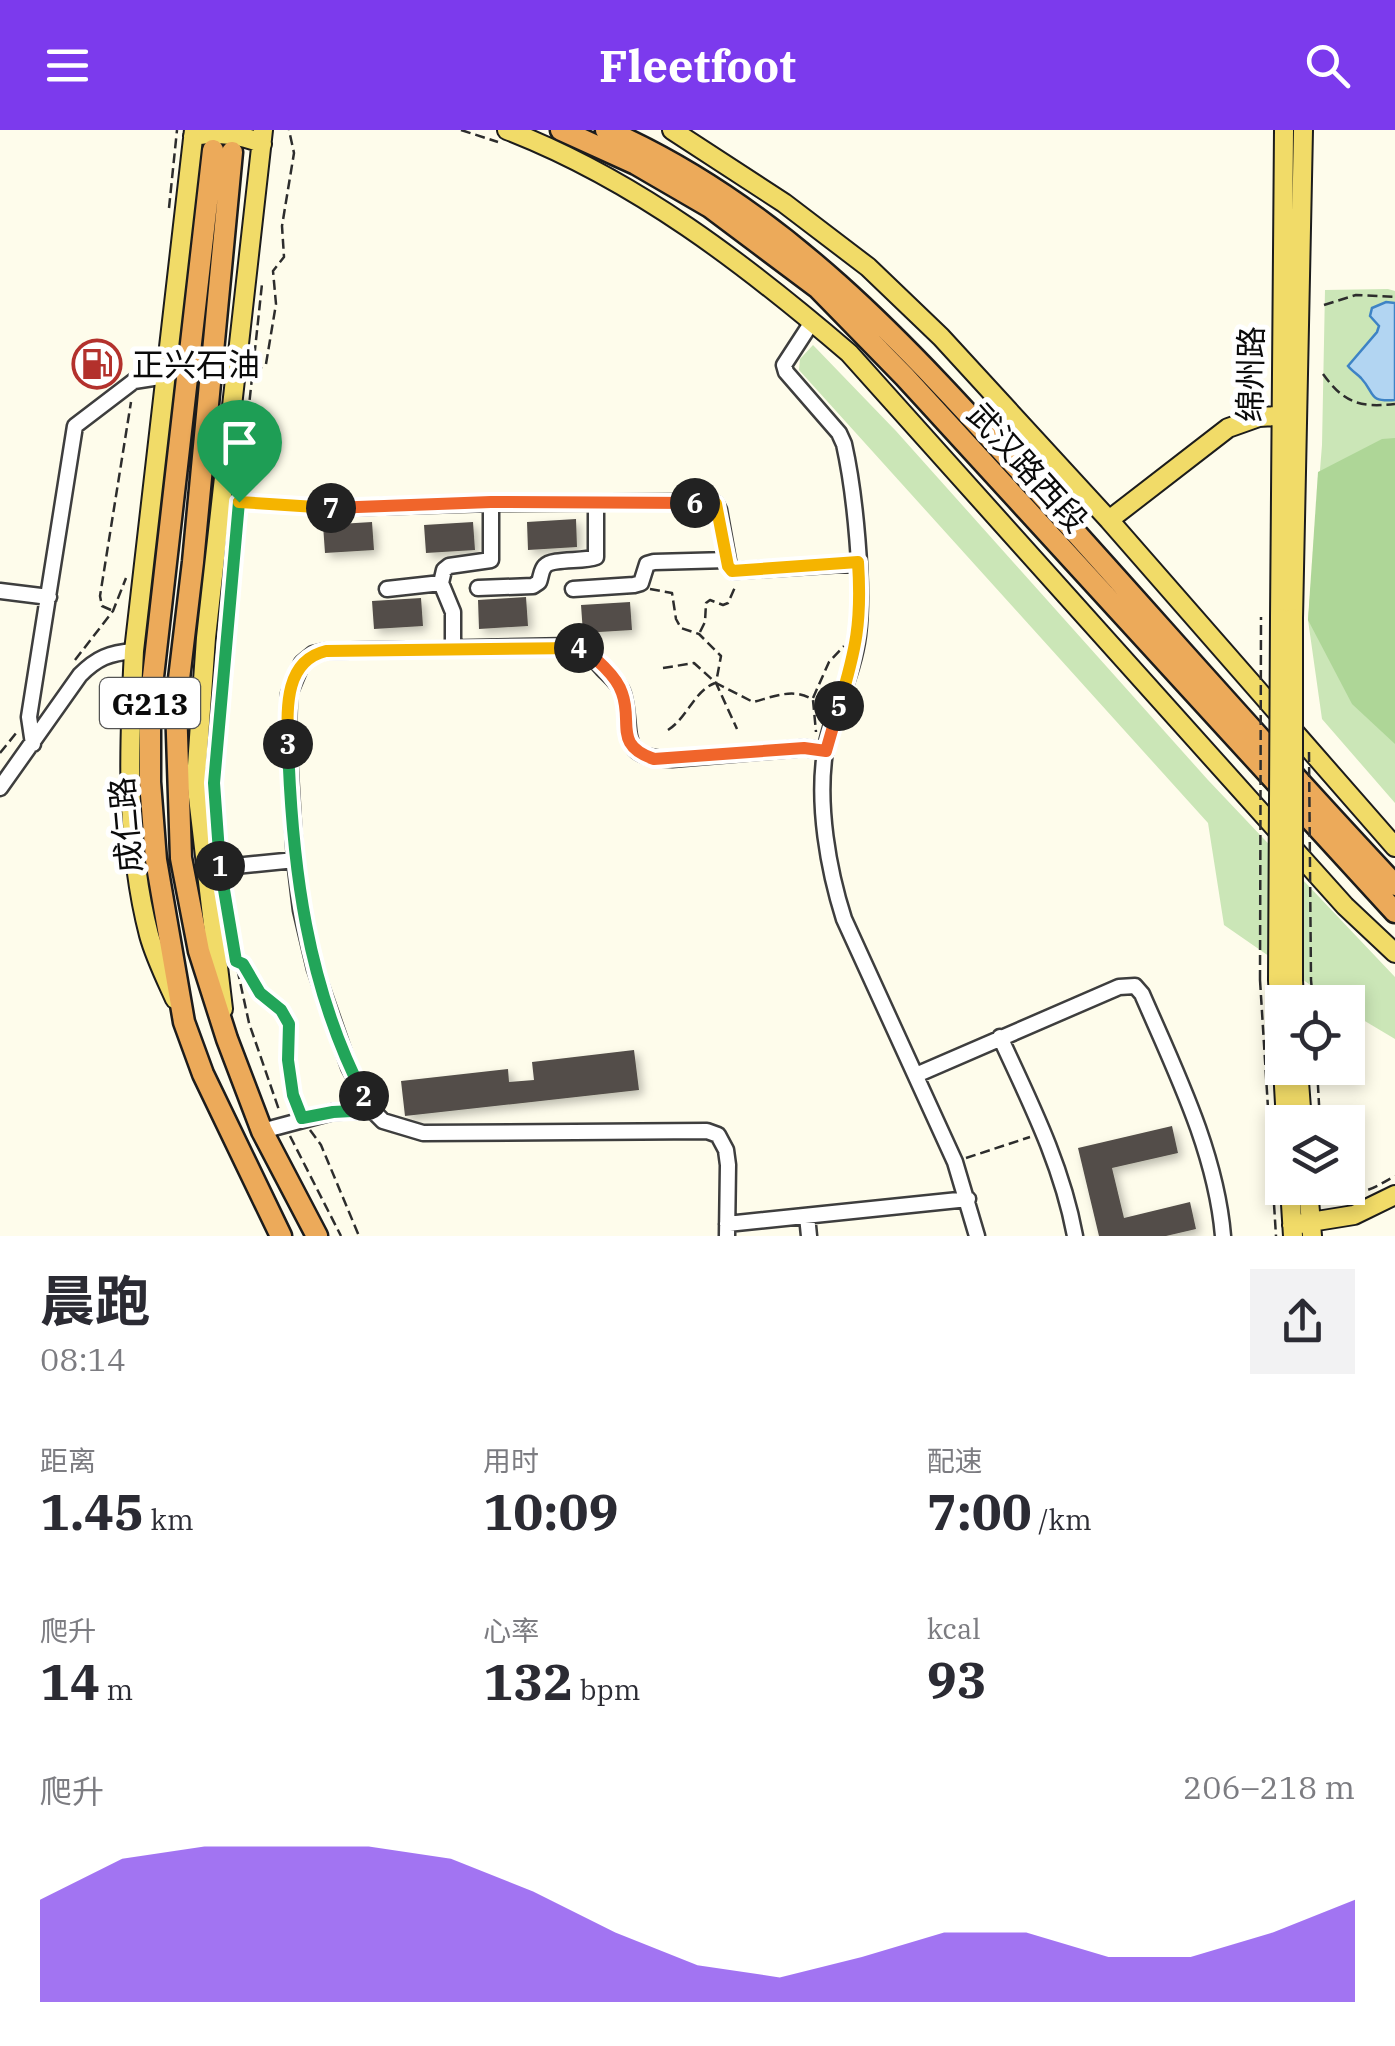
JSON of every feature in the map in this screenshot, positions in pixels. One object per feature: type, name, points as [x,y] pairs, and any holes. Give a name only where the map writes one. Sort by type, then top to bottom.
[{"type":"highway","name":"武汉路西段","points":[[562,130],[636,164],[710,207],[818,288],[906,377],[1395,912]]},
{"type":"highway","name":"武汉路西段","points":[[606,130],[719,191],[828,272],[866,308],[918,358],[1395,885]]},
{"type":"highway","name":"成仁路","points":[[281,1236],[202,1074],[184,1022],[156,860],[150,782],[150,703],[223,151],[195,542],[176,704],[181,858],[198,951],[227,1039],[262,1131],[317,1236]]},
{"type":"main road","points":[[672,130],[784,203],[868,267],[942,338],[1395,846]]},
{"type":"main road","name":"绵州路","points":[[1284,130],[1288,415]]},
{"type":"main road","name":"绵州路","points":[[1286,980],[1278,618],[1304,130]]},
{"type":"main road","points":[[184,1022],[149,936],[131,816],[129,737],[134,651],[166,376],[188,132],[263,137],[206,638],[196,780],[227,1039]]},
{"type":"main road","points":[[510,139],[564,155],[694,230],[849,353],[1345,906],[1395,953]]},
{"type":"main road","points":[[1108,520],[1228,428],[1259,417],[1288,415]]},
{"type":"main road","points":[[1286,980],[1288,985]]},
{"type":"main road","points":[[1286,980],[1286,985]]},
{"type":"main road","points":[[1297,1231],[1354,1216],[1395,1195]]},
{"type":"main road","points":[[1293,1205],[1297,1231]]},
{"type":"main road","points":[[1297,1231],[1304,1205]]},
{"type":"street","points":[[812,322],[784,366],[844,444],[861,610],[858,641],[826,751],[825,808],[834,888],[955,1162],[976,1236]]},
{"type":"street","points":[[33,744],[29,717],[75,426],[134,380],[166,376]]},
{"type":"street","points":[[330,508],[491,502],[716,504],[728,566],[739,573],[858,562]]},
{"type":"street","points":[[453,648],[453,612],[442,582],[444,570],[491,560],[491,502]]},
{"type":"street","points":[[478,588],[533,586],[550,562],[596,557],[596,503]]},
{"type":"street","points":[[573,589],[641,582],[643,570],[654,562],[728,560]]},
{"type":"street","points":[[387,589],[442,582]]},
{"type":"street","points":[[0,591],[49,597]]},
{"type":"street","points":[[826,751],[804,748],[654,759],[641,754],[631,746],[626,733],[622,692],[582,648],[313,654],[302,663],[289,694],[288,738],[295,860],[301,910],[315,969],[349,1067],[372,1110],[383,1121],[424,1132],[707,1131],[718,1135],[726,1150],[727,1230],[807,1216],[968,1199]]},
{"type":"street","points":[[0,788],[95,660],[111,653],[134,651]]},
{"type":"street","points":[[205,869],[295,860]]},
{"type":"street","points":[[916,1075],[1126,985],[1135,986],[1176,1072],[1206,1156],[1221,1210],[1223,1236]]},
{"type":"street","points":[[1000,1037],[1044,1132],[1061,1178],[1075,1236]]},
{"type":"street","points":[[262,1131],[333,1112],[372,1110]]},
{"type":"street","points":[[807,1216],[809,1236]]},
{"type":"path","points":[[252,374],[266,364],[276,304],[273,272],[284,257],[282,226],[294,153],[290,130]]},
{"type":"path","points":[[461,130],[510,139]]},
{"type":"path","points":[[169,206],[188,132]]},
{"type":"path","points":[[217,817],[214,783],[223,658],[262,281]]},
{"type":"path","points":[[1324,305],[1356,295],[1395,298]]},
{"type":"path","points":[[1323,374],[1337,393],[1362,405],[1395,404]]},
{"type":"path","points":[[113,611],[102,606],[100,596],[134,380]]},
{"type":"path","points":[[239,502],[330,508]]},
{"type":"path","points":[[699,634],[705,622],[706,603],[728,603],[739,573]]},
{"type":"path","points":[[65,674],[113,611],[128,575]]},
{"type":"path","points":[[641,582],[648,588],[672,593],[681,628],[699,634],[721,656],[716,683],[737,729]]},
{"type":"path","points":[[1278,618],[1286,980],[1297,1231]]},
{"type":"path","points":[[826,751],[817,736],[813,700],[829,662],[841,647],[858,641]]},
{"type":"path","points":[[663,668],[694,663],[716,683],[753,702],[792,692],[813,700]]},
{"type":"path","points":[[668,730],[680,722],[701,688],[716,683]]},
{"type":"path","points":[[0,754],[29,717]]},
{"type":"path","points":[[1286,980],[1310,884],[1309,747]]},
{"type":"path","points":[[1249,816],[1274,843]]},
{"type":"path","points":[[1298,870],[1322,896]]},
{"type":"path","points":[[231,940],[249,1023],[284,1124],[340,1236]]},
{"type":"path","points":[[236,961],[243,964],[260,993],[281,1010],[289,1024],[288,1060],[293,1095],[302,1118],[321,1146],[359,1236]]},
{"type":"path","points":[[1286,980],[1292,985]]},
{"type":"path","points":[[955,1162],[1044,1132]]},
{"type":"path","points":[[1365,1191],[1395,1176]]},
{"type":"green space","points":[[1325,290],[1395,291],[1395,803],[1322,719],[1308,620],[1322,445]]},
{"type":"green space","points":[[813,345],[896,431],[1208,780],[1395,977],[1395,1039],[1365,1021],[1365,985],[1310,985],[1224,925],[1208,823],[799,370],[800,359]]},
{"type":"green space","points":[[1395,438],[1395,744],[1352,704],[1308,620],[1318,472],[1382,439]]},
{"type":"water","points":[[1395,303],[1395,400],[1373,396],[1348,366],[1377,332],[1379,326],[1370,316],[1372,308]]},
{"type":"building","points":[[576,519],[577,547],[528,550],[527,522]]},
{"type":"building","points":[[372,522],[374,550],[325,553],[323,525]]},
{"type":"building","points":[[473,522],[475,550],[426,553],[424,525]]},
{"type":"building","points":[[526,597],[528,626],[479,629],[478,600]]},
{"type":"building","points":[[421,598],[423,626],[374,629],[372,601]]},
{"type":"building","points":[[630,602],[632,630],[583,633],[581,605]]},
{"type":"building","points":[[634,1050],[639,1090],[405,1116],[401,1081],[508,1069],[509,1082],[534,1080],[532,1062]]},
{"type":"building","points":[[1172,1126],[1178,1153],[1112,1168],[1124,1218],[1190,1202],[1196,1229],[1166,1236],[1099,1236],[1078,1148]]},
{"type":"place","name":"正兴石油","points":[[97,364]]},
{"type":"route","points":[[239,502],[314,509],[491,502],[708,502],[720,510],[732,571],[858,562],[858,641],[826,751],[804,748],[672,759],[641,754],[631,746],[626,733],[622,692],[582,648],[313,654],[293,678],[289,694],[289,789],[301,910],[332,1024],[372,1110],[302,1118],[293,1095],[288,1060],[289,1024],[281,1010],[260,993],[243,964],[236,961],[220,868],[214,783],[239,502]]}]
